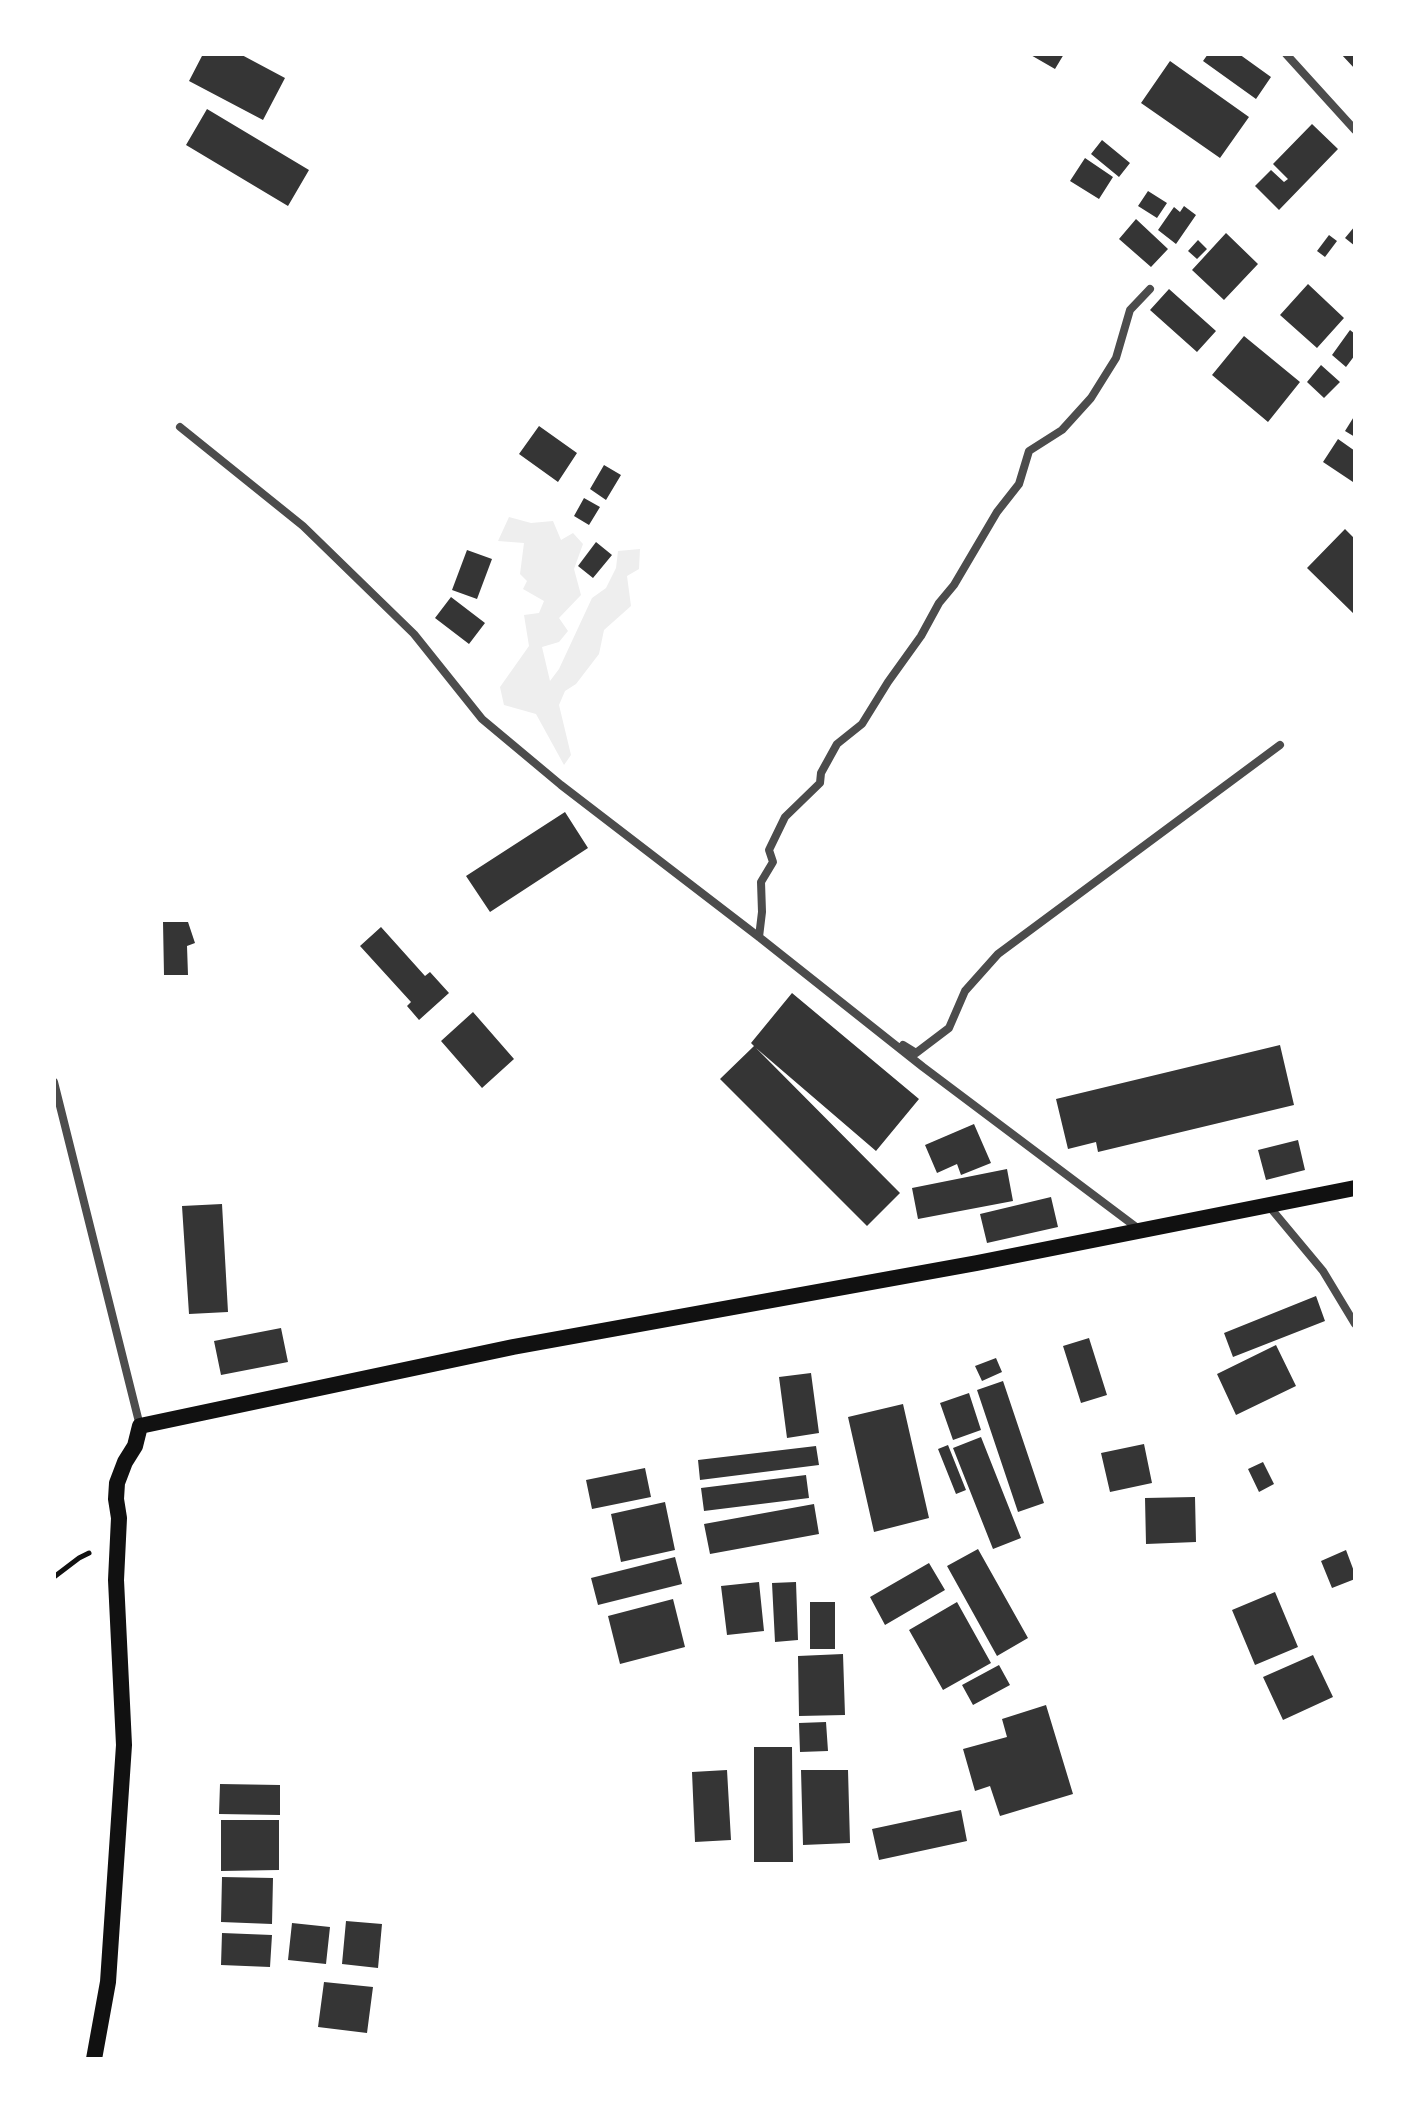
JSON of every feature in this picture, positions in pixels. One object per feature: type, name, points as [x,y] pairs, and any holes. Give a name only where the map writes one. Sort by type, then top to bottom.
[{"type":"main road","points":[[94,2059],[108,1982],[124,1745],[116,1580],[117,1483],[135,1446],[140,1426],[513,1347],[977,1263],[1355,1188]]},
{"type":"street","points":[[1286,54],[1355,130]]},
{"type":"street","points":[[759,937],[761,882],[773,862],[769,850],[785,817],[820,783],[821,773],[837,744],[862,724],[921,636],[997,512],[1019,484],[1029,451],[1062,430],[1091,398],[1116,358],[1130,310],[1150,289]]},
{"type":"street","points":[[180,427],[303,526],[414,634],[482,719],[561,785],[1140,1231]]},
{"type":"street","points":[[878,1031],[916,1053],[949,1028],[965,991],[998,954],[1280,745]]},
{"type":"street","points":[[54,1082],[140,1426]]},
{"type":"street","points":[[1268,1205],[1323,1271],[1355,1324]]},
{"type":"shaded area","points":[[509,517],[531,523],[553,521],[561,540],[573,533],[583,544],[574,569],[581,595],[559,618],[568,631],[559,642],[542,647],[550,681],[559,669],[592,598],[606,588],[616,568],[618,551],[640,549],[639,569],[627,576],[631,606],[604,630],[599,654],[576,684],[565,691],[559,705],[571,755],[564,765],[536,714],[504,705],[500,687],[529,646],[524,615],[539,613],[544,601],[523,589],[527,581],[520,574],[524,543],[498,541]]},
{"type":"building","points":[[203,54],[240,54],[285,78],[263,120],[189,81]]},
{"type":"building","points":[[1029,54],[1064,54],[1055,69]]},
{"type":"building","points":[[1208,54],[1239,54],[1271,77],[1256,99],[1203,61]]},
{"type":"building","points":[[1341,54],[1355,54],[1355,69]]},
{"type":"building","points":[[1170,61],[1249,117],[1220,158],[1141,103]]},
{"type":"building","points":[[207,109],[309,170],[288,206],[186,145]]},
{"type":"building","points":[[1312,124],[1338,149],[1279,210],[1255,186],[1271,170],[1284,182],[1288,179],[1273,164]]},
{"type":"building","points":[[1102,140],[1130,163],[1119,177],[1091,154]]},
{"type":"building","points":[[1085,158],[1113,177],[1099,199],[1070,181]]},
{"type":"building","points":[[1148,191],[1167,203],[1157,218],[1138,206]]},
{"type":"building","points":[[1184,206],[1196,215],[1176,244],[1158,230],[1174,207],[1180,212]]},
{"type":"building","points":[[1136,219],[1168,249],[1151,267],[1119,239]]},
{"type":"building","points":[[1355,226],[1355,246],[1345,238]]},
{"type":"building","points":[[1226,233],[1258,264],[1224,300],[1192,270]]},
{"type":"building","points":[[1329,235],[1337,241],[1325,257],[1317,251]]},
{"type":"building","points":[[1198,240],[1207,249],[1197,259],[1188,251]]},
{"type":"building","points":[[1308,284],[1344,318],[1317,348],[1280,315]]},
{"type":"building","points":[[1169,289],[1216,331],[1197,352],[1150,310]]},
{"type":"building","points":[[1350,330],[1355,334],[1355,355],[1346,367],[1332,355]]},
{"type":"building","points":[[1244,336],[1300,382],[1268,422],[1212,375]]},
{"type":"building","points":[[1321,365],[1340,382],[1324,398],[1307,382]]},
{"type":"building","points":[[1355,415],[1355,437],[1345,431]]},
{"type":"building","points":[[539,426],[577,453],[558,482],[519,454]]},
{"type":"building","points":[[1338,439],[1355,451],[1353,482],[1323,462]]},
{"type":"building","points":[[604,465],[621,475],[606,500],[590,489]]},
{"type":"building","points":[[584,498],[600,507],[589,525],[574,516]]},
{"type":"building","points":[[1345,529],[1355,539],[1355,615],[1307,568]]},
{"type":"building","points":[[596,542],[612,555],[593,578],[578,566]]},
{"type":"building","points":[[467,550],[492,559],[477,599],[452,590]]},
{"type":"building","points":[[451,597],[485,623],[469,644],[435,618]]},
{"type":"building","points":[[565,812],[588,848],[490,912],[466,876]]},
{"type":"building","points":[[163,922],[188,922],[195,943],[187,946],[188,975],[164,975]]},
{"type":"building","points":[[381,927],[425,976],[430,972],[449,993],[419,1020],[407,1006],[411,1002],[360,946]]},
{"type":"building","points":[[792,993],[919,1099],[876,1151],[756,1048],[900,1193],[867,1226],[720,1079],[754,1046],[751,1043]]},
{"type":"building","points":[[473,1012],[514,1059],[482,1088],[441,1041]]},
{"type":"building","points":[[1280,1045],[1294,1105],[1098,1152],[1096,1142],[1068,1149],[1056,1099]]},
{"type":"building","points":[[974,1124],[991,1163],[961,1175],[957,1164],[937,1173],[925,1145]]},
{"type":"building","points":[[1298,1140],[1305,1170],[1266,1180],[1258,1150]]},
{"type":"building","points":[[1007,1169],[1013,1201],[918,1219],[912,1188]]},
{"type":"building","points":[[1051,1197],[1058,1227],[987,1243],[980,1214]]},
{"type":"building","points":[[222,1204],[228,1312],[189,1314],[182,1206]]},
{"type":"building","points":[[1316,1296],[1325,1321],[1233,1357],[1224,1333]]},
{"type":"building","points":[[281,1328],[288,1362],[221,1375],[214,1341]]},
{"type":"building","points":[[1089,1338],[1107,1395],[1081,1403],[1063,1346]]},
{"type":"building","points":[[1276,1345],[1296,1386],[1236,1415],[1217,1374]]},
{"type":"building","points":[[996,1358],[1002,1372],[982,1381],[975,1366]]},
{"type":"building","points":[[811,1373],[819,1433],[787,1438],[779,1377]]},
{"type":"building","points":[[1003,1381],[1044,1503],[1018,1512],[977,1390]]},
{"type":"building","points":[[969,1393],[981,1430],[953,1440],[940,1403]]},
{"type":"building","points":[[903,1404],[929,1518],[874,1532],[848,1417]]},
{"type":"building","points":[[981,1437],[1021,1538],[993,1549],[953,1448]]},
{"type":"building","points":[[1144,1444],[1152,1483],[1110,1492],[1101,1453]]},
{"type":"building","points":[[948,1445],[966,1490],[956,1494],[938,1449]]},
{"type":"building","points":[[816,1446],[819,1465],[700,1480],[698,1460]]},
{"type":"building","points":[[1263,1462],[1274,1484],[1259,1492],[1248,1469]]},
{"type":"building","points":[[645,1468],[651,1497],[592,1509],[586,1480]]},
{"type":"building","points":[[806,1475],[809,1498],[704,1511],[701,1488]]},
{"type":"building","points":[[1195,1497],[1196,1542],[1146,1544],[1145,1498]]},
{"type":"building","points":[[665,1502],[675,1550],[621,1562],[611,1514]]},
{"type":"building","points":[[814,1504],[819,1534],[710,1554],[704,1524]]},
{"type":"building","points":[[978,1549],[1028,1638],[997,1656],[947,1566]]},
{"type":"building","points":[[1346,1550],[1355,1579],[1332,1588],[1321,1561]]},
{"type":"building","points":[[675,1557],[682,1584],[598,1605],[591,1578]]},
{"type":"building","points":[[929,1563],[945,1590],[885,1625],[870,1597]]},
{"type":"building","points":[[759,1582],[764,1631],[727,1635],[721,1586]]},
{"type":"building","points":[[796,1582],[798,1640],[775,1642],[772,1583]]},
{"type":"building","points":[[1275,1592],[1298,1647],[1255,1665],[1232,1610]]},
{"type":"building","points":[[673,1599],[685,1647],[620,1664],[608,1616]]},
{"type":"building","points":[[810,1602],[835,1602],[835,1649],[810,1649]]},
{"type":"building","points":[[957,1602],[991,1663],[943,1690],[909,1630]]},
{"type":"building","points":[[843,1654],[845,1715],[799,1716],[798,1656]]},
{"type":"building","points":[[1313,1655],[1333,1697],[1283,1720],[1263,1677]]},
{"type":"building","points":[[999,1665],[1010,1685],[973,1705],[962,1685]]},
{"type":"building","points":[[1046,1705],[1073,1794],[1000,1816],[990,1786],[975,1791],[963,1749],[1007,1737],[1002,1719]]},
{"type":"building","points":[[826,1722],[828,1751],[800,1752],[799,1723]]},
{"type":"building","points":[[754,1747],[792,1747],[793,1862],[754,1862]]},
{"type":"building","points":[[727,1770],[731,1840],[695,1842],[692,1772]]},
{"type":"building","points":[[801,1770],[848,1770],[850,1843],[803,1845]]},
{"type":"building","points":[[220,1784],[280,1785],[280,1815],[219,1814]]},
{"type":"building","points":[[961,1810],[967,1841],[879,1860],[872,1829]]},
{"type":"building","points":[[221,1820],[279,1820],[279,1870],[221,1871]]},
{"type":"building","points":[[222,1877],[273,1878],[272,1924],[221,1922]]},
{"type":"building","points":[[346,1921],[382,1924],[378,1968],[342,1964]]},
{"type":"building","points":[[292,1923],[330,1927],[326,1964],[288,1960]]},
{"type":"building","points":[[222,1933],[272,1935],[270,1967],[221,1965]]},
{"type":"building","points":[[324,1982],[373,1987],[367,2033],[318,2027]]}]
